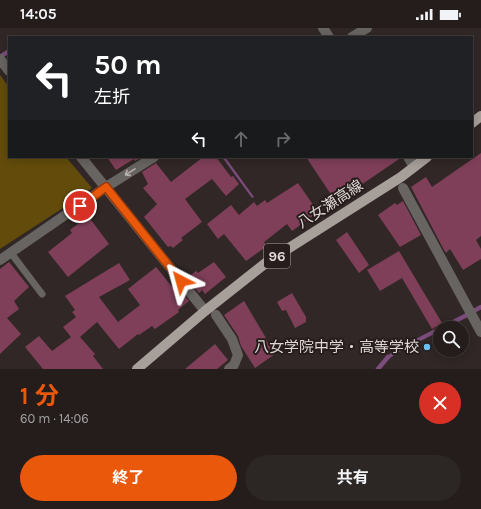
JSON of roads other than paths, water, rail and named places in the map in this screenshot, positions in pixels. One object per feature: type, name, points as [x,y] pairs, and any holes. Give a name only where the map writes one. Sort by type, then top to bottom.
[{"type":"main road","points":[[473,122],[481,116]]},
{"type":"main road","name":"八女瀬高線","points":[[137,369],[205,311],[267,262],[426,158]]},
{"type":"street","points":[[354,36],[367,28]]},
{"type":"street","points":[[0,60],[8,70]]},
{"type":"street","points":[[82,158],[205,311]]},
{"type":"street","points":[[0,260],[106,187],[152,158]]},
{"type":"street","points":[[409,158],[414,167]]},
{"type":"street","points":[[403,188],[481,332]]},
{"type":"street","points":[[216,315],[232,339],[238,355],[234,365],[229,369]]},
{"type":"lane","points":[[11,253],[42,294]]},
{"type":"waterway","points":[[0,57],[8,52]]},
{"type":"waterway","points":[[470,313],[481,307]]},
{"type":"waterway","points":[[378,369],[388,357]]},
{"type":"place","name":"八女学院中学・高等学校","points":[[427,347]]}]
